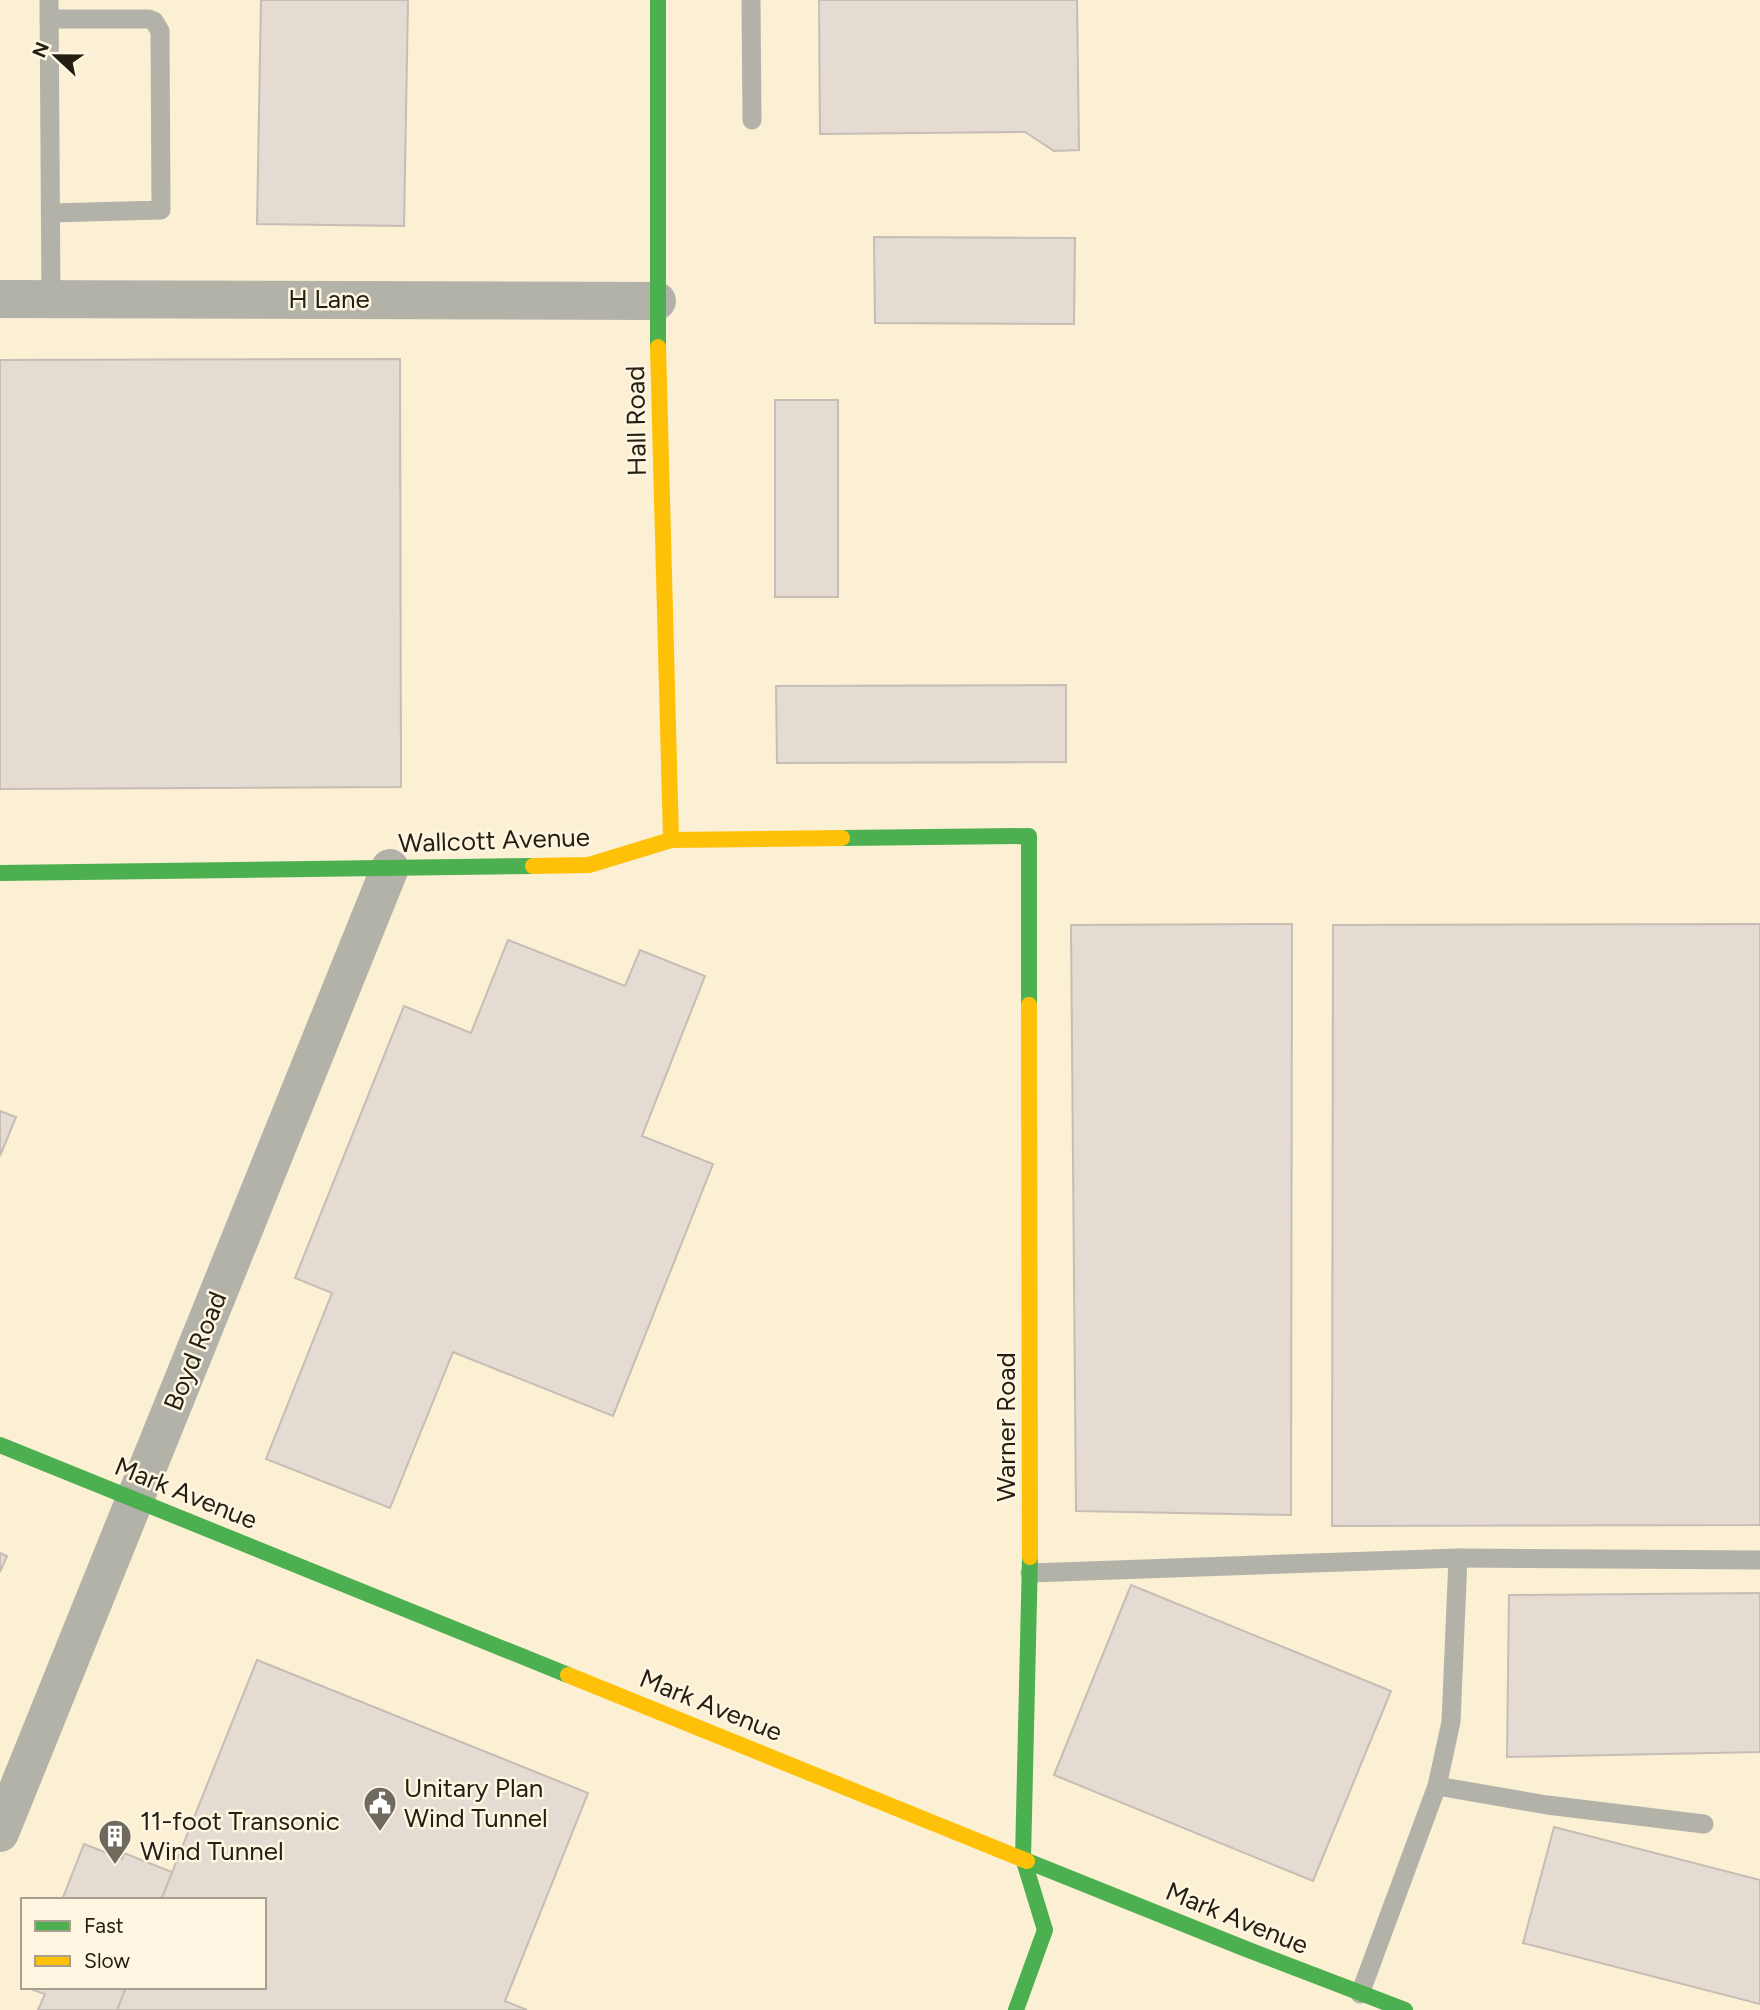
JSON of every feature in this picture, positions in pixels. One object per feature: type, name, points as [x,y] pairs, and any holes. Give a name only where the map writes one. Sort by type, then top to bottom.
[{"type":"street","name":"Hall Road","points":[[658,0],[657,301],[671,840]]},
{"type":"street","name":"H Lane","points":[[0,299],[657,301]]},
{"type":"street","name":"Wallcott Avenue","points":[[0,873],[589,865],[671,840],[1029,835]]},
{"type":"street","name":"Warner Road","points":[[1016,2010],[1045,1930],[1023,1858],[1030,1573],[1029,835]]},
{"type":"street","name":"Boyd Road","points":[[0,1833],[390,868]]},
{"type":"street","name":"Mark Avenue","points":[[0,1445],[1405,2010]]},
{"type":"lane","points":[[751,0],[752,120]]},
{"type":"lane","points":[[51,213],[162,210],[160,31],[154,21],[49,10],[51,298]]},
{"type":"lane","points":[[1360,1994],[1437,1786],[1451,1722],[1458,1558]]},
{"type":"lane","points":[[1030,1573],[1458,1558],[1760,1560]]},
{"type":"lane","points":[[1437,1786],[1547,1805],[1704,1824]]},
{"type":"shaded area","points":[[0,0],[1760,0],[1760,1523],[1333,1516],[1332,1526],[1760,1525],[1760,2010],[0,2010]]},
{"type":"building","points":[[261,0],[408,0],[404,226],[257,224]]},
{"type":"building","points":[[819,0],[1077,0],[1079,150],[1054,151],[1025,132],[820,134]]},
{"type":"building","points":[[874,237],[1075,238],[1074,324],[875,323]]},
{"type":"building","points":[[400,359],[401,787],[0,789],[0,360]]},
{"type":"building","points":[[775,400],[838,400],[838,597],[775,597]]},
{"type":"building","points":[[1066,685],[1066,762],[777,763],[776,686]]},
{"type":"building","points":[[1292,924],[1291,1515],[1076,1511],[1071,925]]},
{"type":"building","points":[[1760,924],[1760,1525],[1332,1526],[1333,925]]},
{"type":"building","points":[[508,940],[625,986],[640,950],[705,976],[642,1136],[713,1164],[613,1416],[453,1352],[390,1508],[266,1459],[332,1293],[295,1278],[404,1006],[471,1033]]},
{"type":"building","points":[[0,1111],[16,1117],[0,1156]]},
{"type":"building","points":[[0,1553],[7,1556],[0,1572]]},
{"type":"building","points":[[1131,1585],[1391,1691],[1313,1881],[1054,1775]]},
{"type":"building","points":[[1760,1593],[1760,1752],[1507,1757],[1509,1595]]},
{"type":"building","name":"Unitary Plan Wind Tunnel","points":[[257,1660],[588,1793],[505,2001],[527,2010],[117,2010],[125,1989],[266,1989],[266,1898],[162,1898]]},
{"type":"building","points":[[1554,1827],[1760,1880],[1760,2004],[1523,1943]]},
{"type":"building","name":"11-foot Transonic Wind Tunnel","points":[[84,1844],[122,1859],[124,1853],[172,1872],[162,1898],[63,1898]]},
{"type":"building","points":[[31,1989],[125,1989],[117,2010],[38,2010],[45,1994]]},
{"type":"traffic: fast","points":[[658,0],[658,347]]},
{"type":"traffic: fast","points":[[842,838],[1029,836],[1029,1005]]},
{"type":"traffic: fast","points":[[0,873],[533,866]]},
{"type":"traffic: fast","points":[[0,1445],[568,1675]]},
{"type":"traffic: fast","points":[[1016,2010],[1045,1930],[1023,1858],[1030,1557]]},
{"type":"traffic: fast","points":[[1027,1861],[1405,2010]]},
{"type":"traffic: slow","points":[[658,347],[671,840]]},
{"type":"traffic: slow","points":[[533,866],[589,865],[671,840],[842,838]]},
{"type":"traffic: slow","points":[[1029,1005],[1030,1557]]},
{"type":"traffic: slow","points":[[568,1675],[1027,1861]]},
{"type":"place","name":"Unitary Plan Wind Tunnel","points":[[380,1833]]},
{"type":"place","name":"11-foot Transonic Wind Tunnel","points":[[115,1866]]}]
